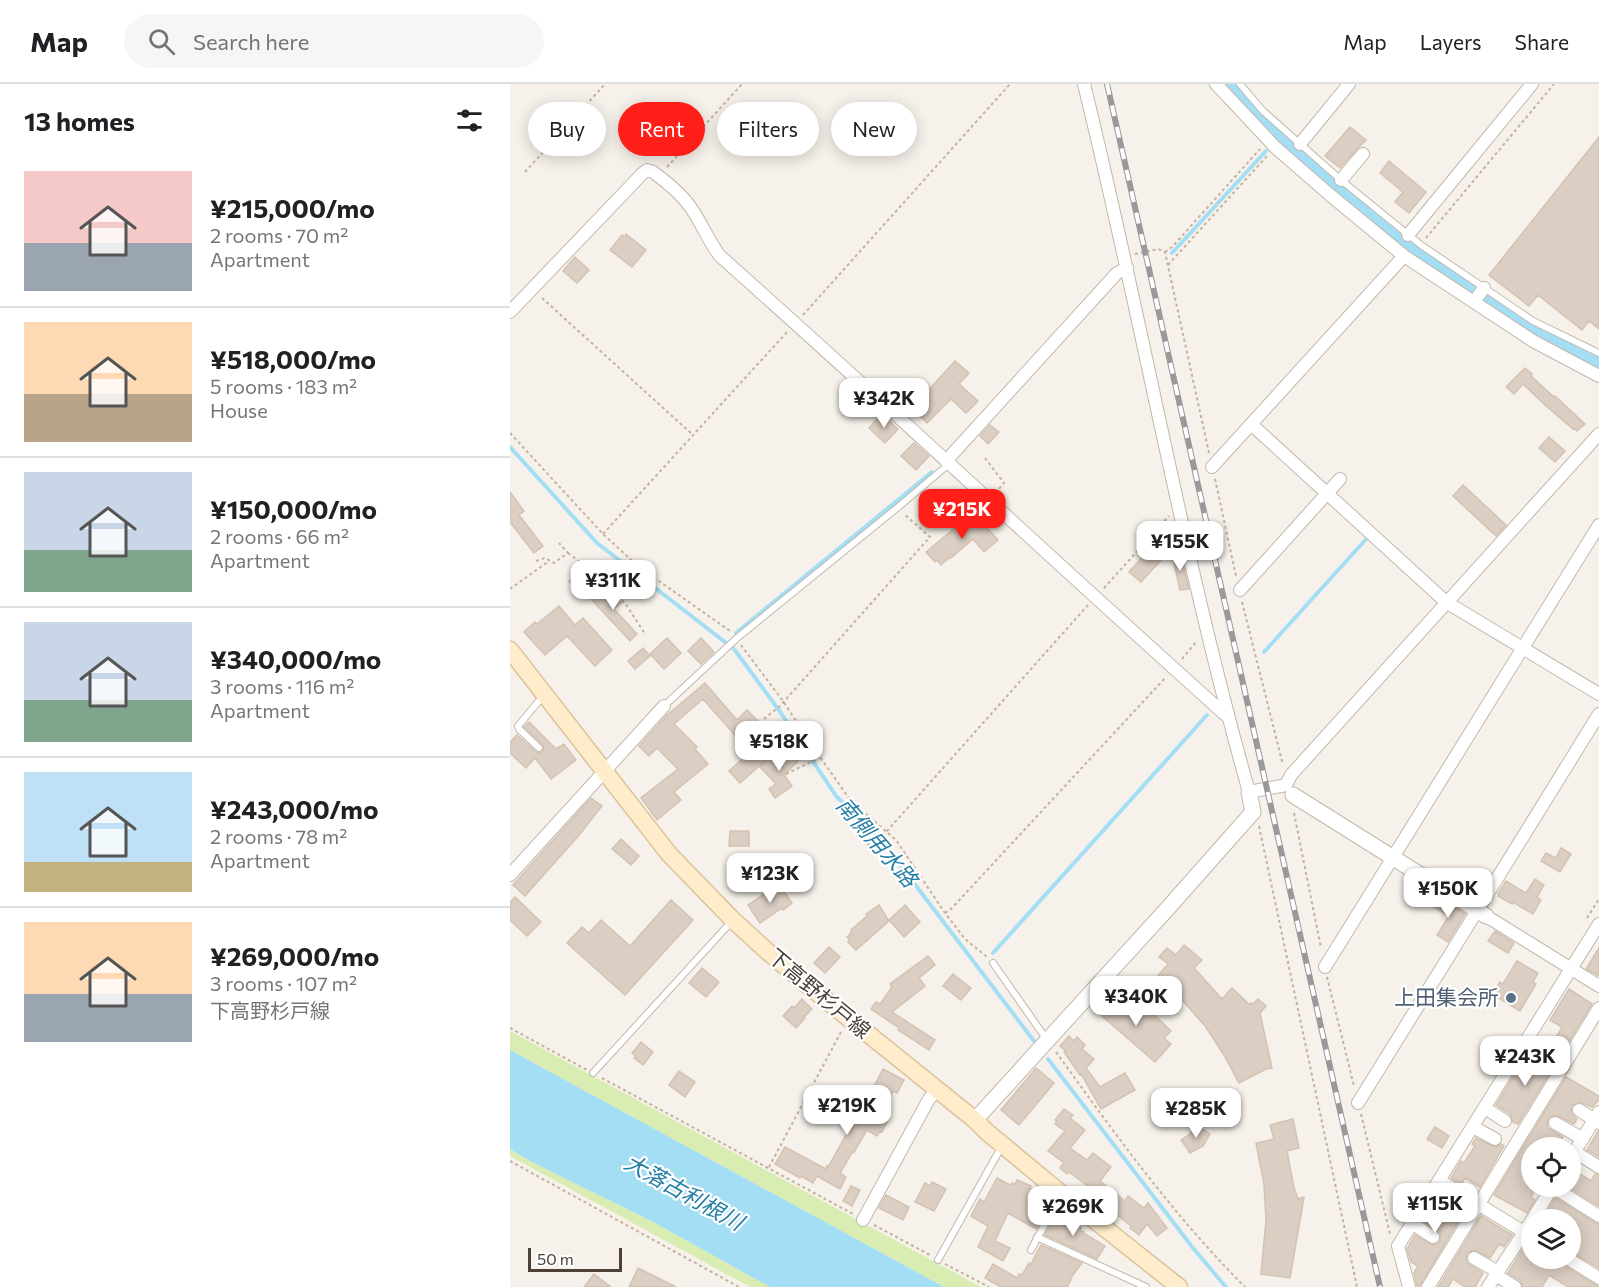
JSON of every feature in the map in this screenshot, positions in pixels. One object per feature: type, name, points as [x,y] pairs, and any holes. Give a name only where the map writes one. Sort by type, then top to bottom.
[{"type":"main road","name":"下高野杉戸線","points":[[510,650],[669,854],[733,920],[848,1019],[1179,1287]]},
{"type":"street","points":[[975,1120],[1252,812],[1250,792],[1229,718],[1179,505],[1084,84]]},
{"type":"street","points":[[1216,84],[1272,143],[1404,256],[1533,341],[1599,376]]},
{"type":"street","points":[[1300,144],[1349,84]]},
{"type":"street","points":[[1408,235],[1532,84]]},
{"type":"street","points":[[1341,180],[1363,154]]},
{"type":"street","points":[[510,312],[642,174],[647,171],[654,172],[685,200],[711,245],[720,256],[1229,718]]},
{"type":"street","points":[[1212,467],[1404,256]]},
{"type":"street","points":[[948,463],[1126,262]]},
{"type":"street","points":[[1474,302],[1484,288]]},
{"type":"street","points":[[1251,424],[1446,602],[1599,694]]},
{"type":"street","points":[[1250,792],[1290,786],[1446,602],[1599,434]]},
{"type":"street","points":[[1240,590],[1340,479]]},
{"type":"street","points":[[1325,967],[1599,525]]},
{"type":"street","points":[[513,867],[664,706]]},
{"type":"street","points":[[1358,1103],[1482,913],[1599,714]]},
{"type":"street","points":[[1290,786],[1392,858],[1599,986]]},
{"type":"street","points":[[1409,1287],[1398,1246],[1599,924]]},
{"type":"street","points":[[1428,1287],[1599,1008]]},
{"type":"street","points":[[1520,1052],[1538,1064]]},
{"type":"street","points":[[864,1220],[929,1099],[937,1090]]},
{"type":"street","points":[[1485,1108],[1505,1121]]},
{"type":"street","points":[[1579,1110],[1597,1118],[1581,1142]]},
{"type":"street","points":[[1555,1123],[1583,1139]]},
{"type":"street","points":[[1473,1127],[1494,1139]]},
{"type":"street","points":[[1581,1159],[1599,1167]]},
{"type":"street","points":[[1440,1181],[1521,1230]]},
{"type":"street","points":[[1569,1197],[1599,1216]]},
{"type":"street","points":[[1413,1224],[1433,1237]]},
{"type":"street","points":[[1488,1287],[1521,1243]]},
{"type":"street","points":[[1474,1258],[1515,1287]]},
{"type":"street","points":[[1581,1267],[1599,1278]]},
{"type":"lane","points":[[1240,84],[1263,111],[1300,144],[1421,245],[1533,321],[1599,353]]},
{"type":"lane","points":[[664,706],[735,640],[897,508],[948,463]]},
{"type":"lane","points":[[538,748],[518,726],[546,696]]},
{"type":"lane","points":[[593,1073],[733,920]]},
{"type":"lane","points":[[993,963],[1048,1040]]},
{"type":"lane","points":[[938,1260],[1004,1145]]},
{"type":"lane","points":[[1031,1250],[1056,1203],[1063,1195]]},
{"type":"lane","points":[[1037,1237],[1146,1287]]},
{"type":"path","points":[[525,172],[604,84]]},
{"type":"path","points":[[659,176],[742,84]]},
{"type":"path","points":[[603,534],[1010,84]]},
{"type":"path","points":[[1421,245],[1554,84]]},
{"type":"path","points":[[1165,252],[1272,143]]},
{"type":"path","points":[[1168,265],[1272,143]]},
{"type":"path","points":[[1126,262],[1158,249],[1165,252]]},
{"type":"path","points":[[1165,252],[1240,590],[1284,770],[1290,786]]},
{"type":"path","points":[[532,290],[693,435]]},
{"type":"path","points":[[510,433],[603,534],[639,567],[730,632],[783,701],[818,758],[851,801],[896,840],[945,914],[965,939],[993,963]]},
{"type":"path","points":[[985,458],[1004,483],[988,500]]},
{"type":"path","points":[[867,845],[887,831],[1179,505]]},
{"type":"path","points":[[764,719],[780,706],[930,537],[897,508]]},
{"type":"path","points":[[559,543],[568,553],[604,581],[623,601],[645,634]]},
{"type":"path","points":[[537,561],[545,558],[554,563],[568,553]]},
{"type":"path","points":[[510,589],[549,561]]},
{"type":"path","points":[[945,914],[1173,669],[1208,628]]},
{"type":"path","points":[[786,774],[818,758]]},
{"type":"path","points":[[1258,823],[1357,1287]]},
{"type":"path","points":[[769,1167],[848,1019]]},
{"type":"path","points":[[510,1028],[989,1287]]},
{"type":"path","points":[[1048,1040],[1132,1157],[1217,1259],[1245,1287]]},
{"type":"path","points":[[510,1161],[740,1287]]},
{"type":"green space","points":[[510,1031],[981,1287],[944,1287],[510,1050]]},
{"type":"green space","points":[[510,1149],[655,1223],[770,1287],[750,1287],[510,1156]]},
{"type":"water","name":"大落古利根川","points":[[510,1050],[944,1287],[770,1287],[655,1223],[530,1161],[510,1149]]},
{"type":"building","points":[[1350,127],[1366,140],[1340,168],[1325,156]]},
{"type":"building","points":[[1599,137],[1599,329],[1589,321],[1582,330],[1538,295],[1529,306],[1489,275]]},
{"type":"building","points":[[1389,161],[1426,192],[1409,213],[1395,202],[1403,192],[1380,173]]},
{"type":"building","points":[[626,234],[646,250],[632,267],[610,250],[622,235],[625,237]]},
{"type":"building","points":[[575,257],[589,270],[577,283],[563,271]]},
{"type":"building","points":[[955,361],[969,373],[959,384],[978,401],[966,413],[951,399],[927,423],[913,409]]},
{"type":"building","points":[[1525,368],[1585,424],[1577,431],[1573,429],[1523,384],[1514,394],[1506,387]]},
{"type":"building","points":[[882,414],[898,429],[885,443],[869,428]]},
{"type":"building","points":[[990,425],[999,432],[988,444],[980,436]]},
{"type":"building","points":[[1549,437],[1565,451],[1555,462],[1539,448]]},
{"type":"building","points":[[914,443],[929,456],[916,470],[901,456]]},
{"type":"building","points":[[1463,485],[1506,525],[1496,536],[1453,496]]},
{"type":"building","points":[[510,492],[524,511],[519,515],[543,546],[534,553],[510,522]]},
{"type":"building","points":[[973,513],[998,540],[984,552],[973,539],[941,565],[937,560],[935,562],[926,552]]},
{"type":"building","points":[[1159,539],[1171,549],[1141,582],[1129,572]]},
{"type":"building","points":[[1171,550],[1182,560],[1189,589],[1180,590]]},
{"type":"building","points":[[577,575],[587,586],[580,593],[569,581]]},
{"type":"building","points":[[606,587],[621,603],[614,609],[637,634],[630,641],[591,599]]},
{"type":"building","points":[[559,606],[575,625],[583,618],[612,650],[595,666],[567,636],[545,655],[524,632]]},
{"type":"building","points":[[667,638],[681,653],[664,669],[650,654]]},
{"type":"building","points":[[701,638],[714,652],[701,664],[688,651]]},
{"type":"building","points":[[643,648],[650,656],[635,669],[628,661]]},
{"type":"building","points":[[705,683],[737,720],[747,710],[760,723],[741,742],[703,699],[674,724],[697,747],[695,749],[708,764],[674,792],[681,800],[657,820],[641,798],[678,769],[657,748],[649,756],[639,746],[666,716]]},
{"type":"building","points":[[529,722],[556,749],[564,744],[576,760],[551,779],[535,758],[526,768],[510,753],[510,742],[517,735],[536,752],[543,751],[543,745],[524,727]]},
{"type":"building","points":[[756,747],[766,760],[740,783],[729,771]]},
{"type":"building","points":[[789,751],[798,761],[784,775],[792,786],[775,798],[769,789],[776,784],[760,767],[774,754],[779,760]]},
{"type":"building","points":[[591,798],[602,806],[525,896],[513,885]]},
{"type":"building","points":[[730,831],[749,831],[749,846],[729,846]]},
{"type":"building","points":[[621,839],[639,856],[631,865],[612,849]]},
{"type":"building","points":[[1561,848],[1571,854],[1560,872],[1541,861],[1546,853],[1556,858]]},
{"type":"building","points":[[1535,879],[1544,885],[1537,897],[1541,900],[1533,914],[1498,896],[1506,881],[1526,893]]},
{"type":"building","points":[[779,884],[792,903],[760,923],[748,905]]},
{"type":"building","points":[[515,897],[541,922],[527,936],[510,920],[510,902]]},
{"type":"building","points":[[1438,897],[1465,914],[1448,942],[1437,935],[1449,916],[1432,906]]},
{"type":"building","points":[[671,900],[693,920],[625,995],[567,943],[582,927],[589,933],[601,920],[630,946]]},
{"type":"building","points":[[879,905],[889,921],[856,950],[848,942],[850,940],[847,937],[852,932],[851,930],[867,916],[866,914]]},
{"type":"building","points":[[905,905],[920,922],[904,937],[889,920]]},
{"type":"building","points":[[1495,931],[1514,943],[1508,953],[1488,941]]},
{"type":"building","points":[[1184,945],[1202,960],[1194,968],[1222,999],[1232,988],[1250,1005],[1258,999],[1266,1006],[1260,1013],[1272,1068],[1239,1083],[1205,1026],[1176,993],[1157,977],[1168,964],[1159,957],[1167,948],[1176,955]]},
{"type":"building","points":[[829,947],[840,957],[825,973],[814,963]]},
{"type":"building","points":[[1599,948],[1599,976],[1586,969]]},
{"type":"building","points":[[928,956],[935,965],[919,978],[925,986],[892,1012],[935,1040],[929,1050],[871,1009],[876,1002],[880,1004],[892,987],[890,984]]},
{"type":"building","points":[[1517,961],[1538,973],[1533,982],[1536,984],[1520,1011],[1492,994],[1500,982],[1503,984]]},
{"type":"building","points":[[702,968],[719,982],[706,997],[689,983]]},
{"type":"building","points":[[953,974],[971,988],[961,1000],[943,986]]},
{"type":"building","points":[[1569,989],[1592,1004],[1568,1043],[1557,1036],[1562,1027],[1550,1020]]},
{"type":"building","points":[[1111,992],[1140,1018],[1148,1009],[1171,1031],[1164,1038],[1171,1044],[1155,1062],[1095,1010]]},
{"type":"building","points":[[802,999],[812,1009],[796,1028],[783,1016]]},
{"type":"building","points":[[1069,1036],[1074,1041],[1077,1037],[1085,1045],[1082,1049],[1094,1059],[1086,1068],[1100,1087],[1125,1073],[1135,1090],[1101,1109],[1081,1074],[1064,1052],[1066,1051],[1060,1046]]},
{"type":"building","points":[[641,1042],[653,1052],[643,1065],[634,1058],[636,1056],[632,1053]]},
{"type":"building","points":[[1534,1044],[1558,1060],[1518,1124],[1513,1122],[1510,1114],[1496,1105],[1522,1063],[1537,1072],[1545,1068],[1545,1060],[1531,1049]]},
{"type":"building","points":[[1036,1068],[1054,1083],[1019,1125],[1001,1110]]},
{"type":"building","points":[[883,1069],[904,1080],[897,1093],[893,1091],[879,1117],[887,1122],[882,1132],[880,1131],[877,1136],[867,1130],[840,1173],[846,1177],[840,1189],[817,1176],[813,1183],[801,1176],[800,1178],[775,1164],[785,1147],[826,1169],[850,1128],[852,1129]]},
{"type":"building","points":[[679,1071],[695,1082],[685,1097],[669,1085]]},
{"type":"building","points":[[1566,1077],[1599,1096],[1599,1100],[1592,1107],[1580,1102],[1572,1105],[1571,1113],[1577,1119],[1574,1124],[1556,1115],[1548,1118],[1548,1128],[1563,1137],[1529,1137]]},
{"type":"building","points":[[1064,1109],[1073,1115],[1070,1118],[1085,1130],[1070,1148],[1087,1160],[1093,1153],[1111,1167],[1100,1181],[1125,1201],[1128,1196],[1144,1208],[1148,1203],[1167,1228],[1157,1236],[1147,1224],[1139,1235],[1096,1198],[1091,1192],[1093,1190],[1060,1168],[1064,1163],[1048,1151],[1065,1131],[1055,1124],[1057,1121],[1055,1120]]},
{"type":"building","points":[[1293,1119],[1299,1148],[1287,1151],[1298,1199],[1304,1197],[1290,1278],[1261,1274],[1266,1220],[1264,1184],[1256,1143],[1274,1139],[1270,1125]]},
{"type":"building","points":[[1196,1125],[1210,1134],[1203,1146],[1190,1153],[1181,1140],[1190,1134]]},
{"type":"building","points":[[1435,1127],[1449,1136],[1442,1148],[1427,1139]]},
{"type":"building","points":[[1599,1131],[1599,1157],[1587,1150]]},
{"type":"building","points":[[1476,1138],[1492,1146],[1496,1147],[1501,1144],[1504,1146],[1480,1187],[1465,1178],[1461,1184],[1451,1178],[1461,1161],[1464,1163],[1475,1146],[1472,1144]]},
{"type":"building","points":[[1521,1151],[1521,1197],[1531,1197],[1535,1200],[1529,1209],[1521,1210],[1494,1195]]},
{"type":"building","points":[[1595,1174],[1599,1175],[1599,1206],[1581,1195],[1581,1175],[1591,1181]]},
{"type":"building","points":[[997,1178],[1010,1185],[1015,1184],[1017,1180],[1031,1186],[1030,1188],[1045,1196],[1042,1202],[1048,1206],[1036,1229],[1008,1213],[995,1241],[1010,1248],[1003,1261],[978,1247],[988,1226],[971,1216],[980,1199],[984,1202]]},
{"type":"building","points":[[932,1182],[946,1189],[934,1211],[915,1202],[925,1183],[930,1186]]},
{"type":"building","points":[[851,1186],[860,1190],[852,1206],[843,1201]]},
{"type":"building","points":[[1443,1192],[1467,1207],[1419,1287],[1414,1273],[1418,1266],[1411,1262],[1407,1249],[1415,1235],[1432,1245],[1440,1241],[1440,1233],[1423,1221]]},
{"type":"building","points":[[886,1195],[909,1207],[903,1220],[879,1208]]},
{"type":"building","points":[[1555,1198],[1573,1209],[1548,1209]]},
{"type":"building","points":[[1057,1212],[1081,1228],[1083,1233],[1105,1246],[1097,1259],[1045,1235]]},
{"type":"building","points":[[1581,1214],[1599,1224],[1599,1268],[1581,1257]]},
{"type":"building","points":[[1481,1216],[1512,1235],[1504,1247],[1499,1244],[1490,1258],[1475,1250],[1467,1253],[1467,1263],[1483,1273],[1475,1287],[1465,1287],[1453,1279],[1448,1287],[1438,1287]]},
{"type":"building","points":[[1041,1245],[1082,1263],[1067,1287],[1001,1287],[985,1278],[993,1264],[1017,1278],[1019,1274],[1022,1275],[1029,1263],[1031,1264]]},
{"type":"building","points":[[1521,1252],[1521,1269],[1570,1269],[1599,1287],[1568,1287],[1549,1275],[1542,1287],[1523,1287],[1520,1280],[1508,1273]]},
{"type":"building","points":[[638,1268],[676,1287],[629,1287]]},
{"type":"building","points":[[594,1274],[611,1287],[584,1287]]},
{"type":"waterway","points":[[1227,84],[1258,117],[1335,187],[1413,250],[1537,334],[1599,366]]},
{"type":"waterway","points":[[1172,253],[1266,151]]},
{"type":"waterway","name":"南側用水路","points":[[510,447],[597,543],[734,649],[781,713],[836,796],[874,832],[888,849],[1034,1041]]},
{"type":"waterway","points":[[736,633],[932,472]]},
{"type":"waterway","points":[[1264,652],[1369,536]]},
{"type":"waterway","points":[[993,953],[1207,715]]},
{"type":"waterway","name":"南側用水路","points":[[1048,1059],[1193,1248],[1226,1287]]},
{"type":"railway","points":[[1107,84],[1380,1287]]},
{"type":"place","name":"上田集会所","points":[[1511,998]]}]
